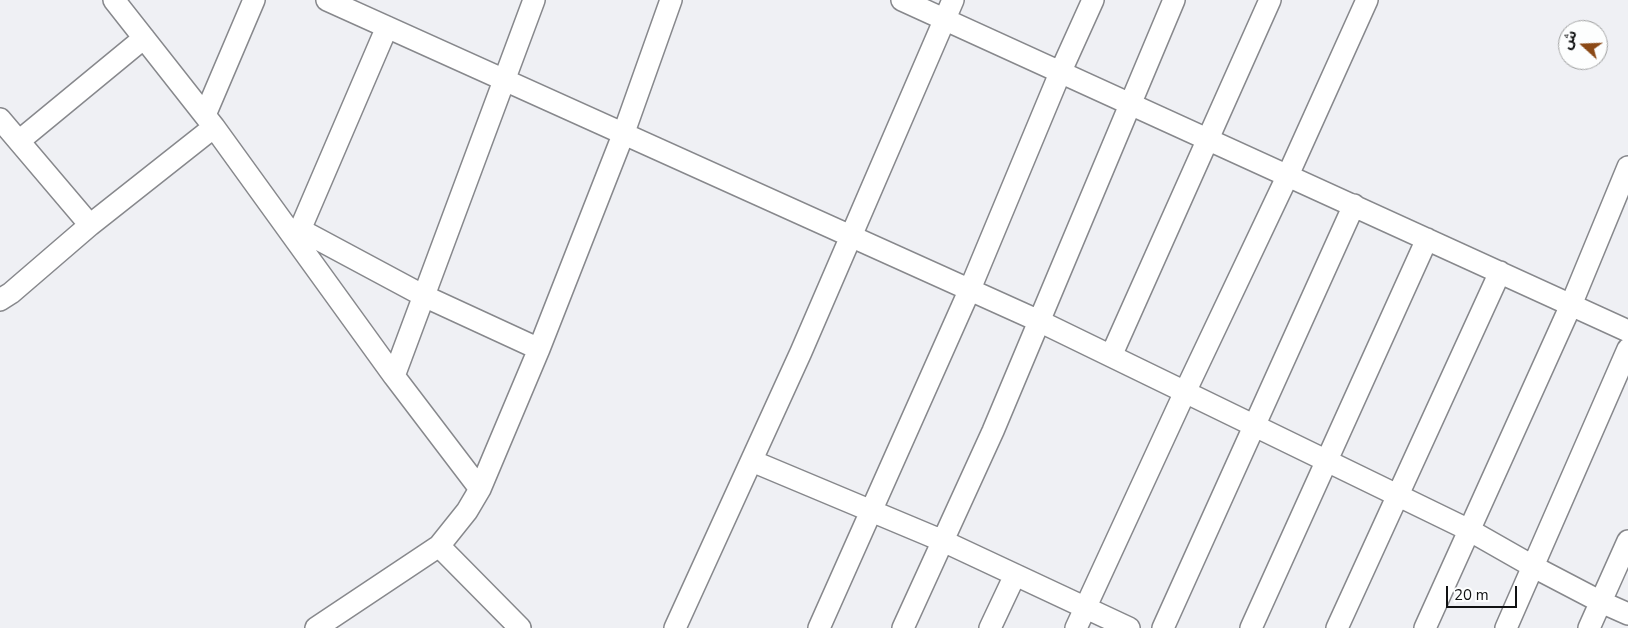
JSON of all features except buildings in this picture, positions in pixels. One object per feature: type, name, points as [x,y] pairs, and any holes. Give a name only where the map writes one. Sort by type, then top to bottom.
[{"type":"street","points":[[114,0],[297,234],[394,376],[480,489]]},
{"type":"street","points":[[0,300],[11,293],[90,226],[210,121],[254,0]]},
{"type":"street","points":[[327,0],[1039,321],[1469,530],[1534,567],[1628,614]]},
{"type":"street","points":[[394,376],[534,0]]},
{"type":"street","points":[[316,628],[439,546],[467,511],[480,489],[539,349],[623,135],[671,0]]},
{"type":"street","points":[[902,0],[1628,331]]},
{"type":"street","points":[[675,628],[801,352],[953,0]]},
{"type":"street","points":[[819,628],[970,289],[1060,72],[1093,0]]},
{"type":"street","points":[[903,628],[993,431],[1174,0]]},
{"type":"street","points":[[1110,356],[1270,0]]},
{"type":"street","points":[[1076,628],[1288,175],[1367,0]]},
{"type":"street","points":[[297,234],[387,27]]},
{"type":"street","points":[[19,141],[144,38]]},
{"type":"street","points":[[1,124],[19,141],[90,226]]},
{"type":"street","points":[[1425,628],[1571,305],[1628,167]]},
{"type":"street","points":[[1163,628],[1354,205]]},
{"type":"street","points":[[297,234],[539,349]]},
{"type":"street","points":[[1251,628],[1427,239]]},
{"type":"street","points":[[1337,628],[1500,272]]},
{"type":"street","points":[[1506,628],[1628,349]]},
{"type":"street","points":[[752,461],[943,541],[1129,628]]},
{"type":"street","points":[[1590,628],[1628,541]]},
{"type":"street","points":[[439,546],[520,628]]},
{"type":"street","points":[[990,628],[1015,575]]}]
